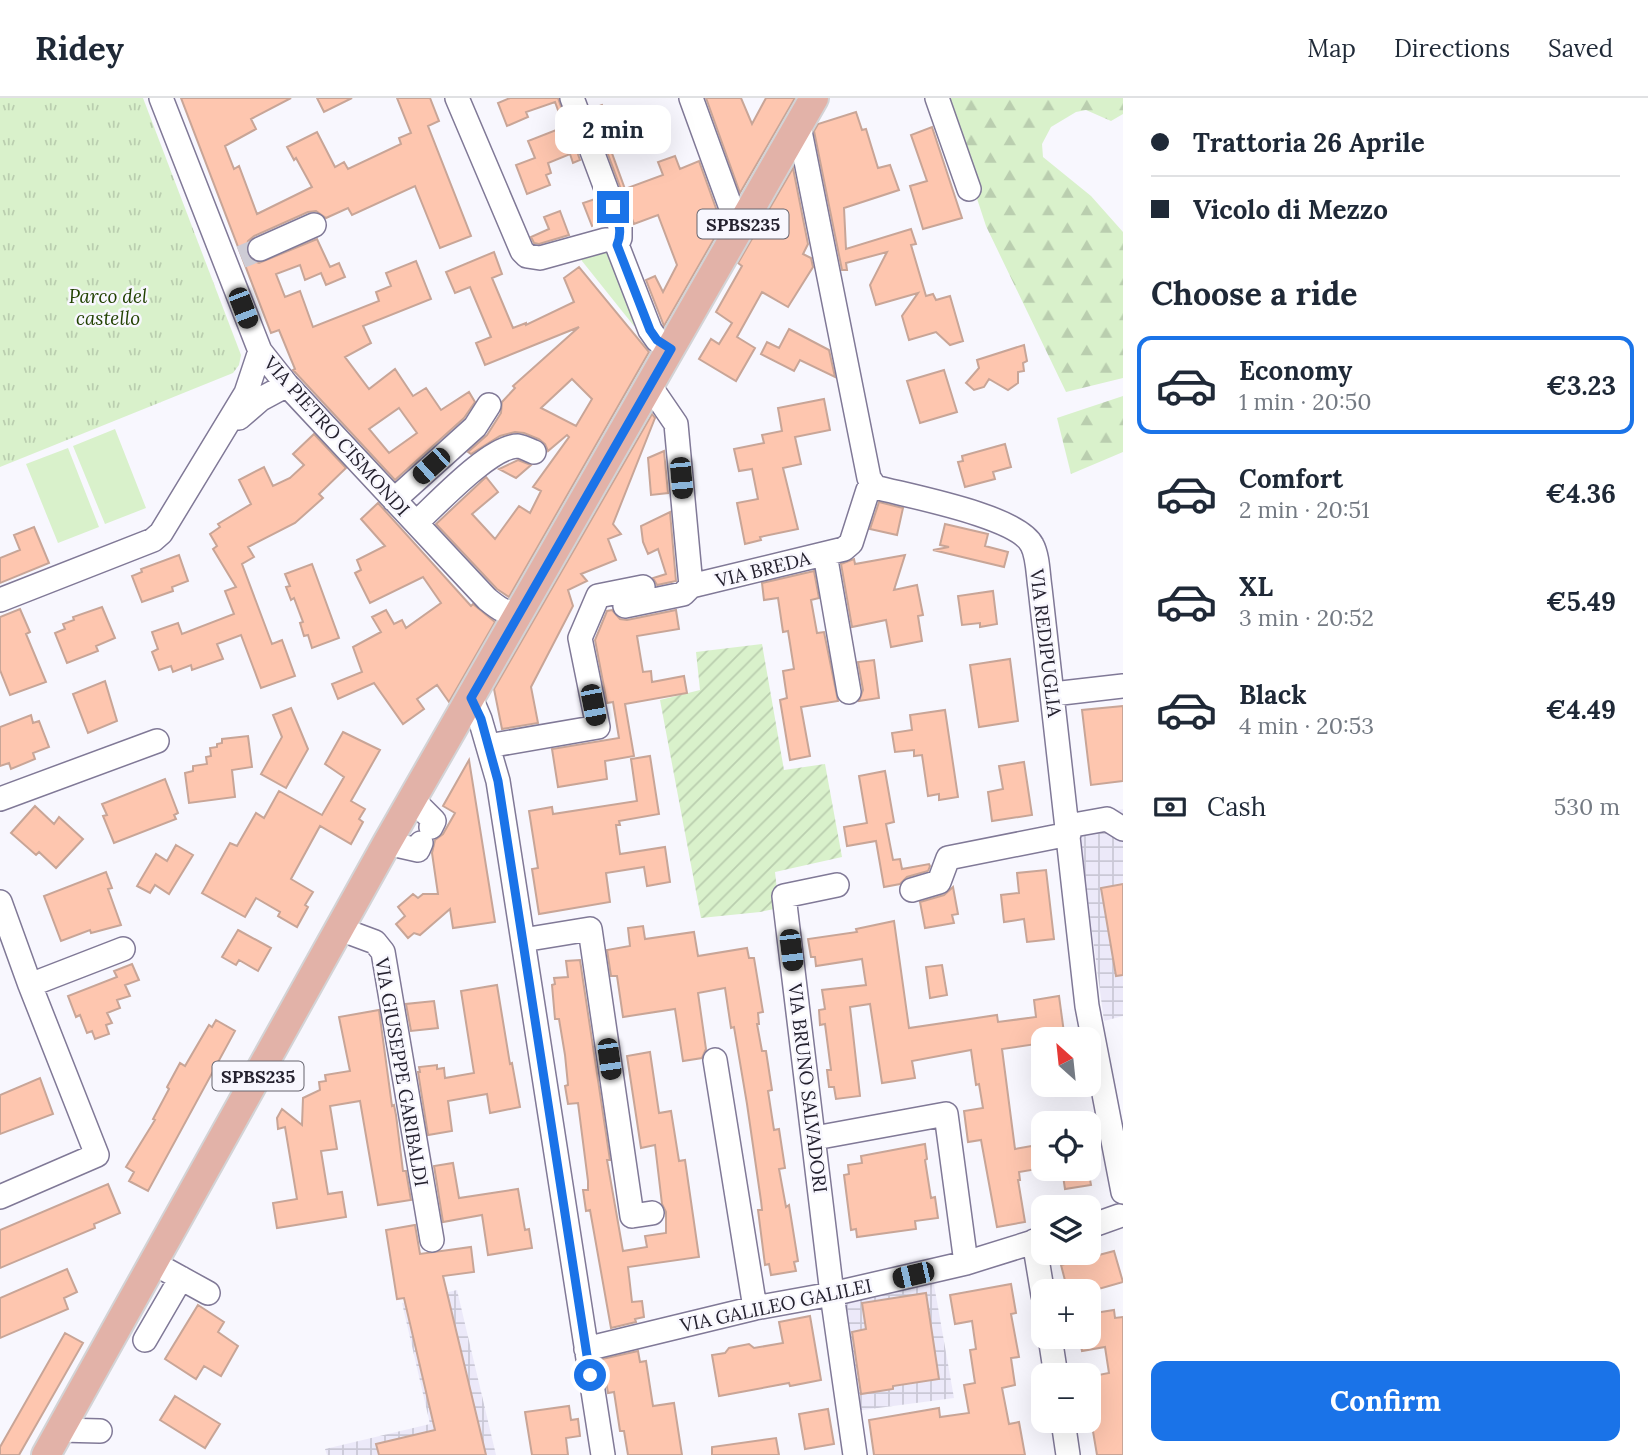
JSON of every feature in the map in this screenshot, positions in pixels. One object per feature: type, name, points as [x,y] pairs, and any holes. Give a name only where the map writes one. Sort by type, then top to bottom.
[{"type":"main road","name":"SPBS235","points":[[46,1455],[412,799],[814,98]]},
{"type":"street","name":"VIA PIETRO CISMONDI","points":[[161,98],[242,257],[265,359],[487,599],[501,611],[509,614],[521,613]]},
{"type":"street","points":[[457,98],[522,251],[527,256],[540,258],[611,240],[617,245],[650,330],[657,340],[671,349]]},
{"type":"street","points":[[572,98],[620,226],[617,245]]},
{"type":"street","points":[[691,98],[739,230]]},
{"type":"street","points":[[937,98],[969,189]]},
{"type":"street","points":[[799,126],[869,478],[875,487]]},
{"type":"street","points":[[242,257],[314,225]]},
{"type":"street","points":[[214,446],[261,399],[272,381],[265,359]]},
{"type":"street","points":[[0,600],[153,540],[161,533],[265,359]]},
{"type":"street","points":[[261,399],[287,385]]},
{"type":"street","name":"VIA BREDA","points":[[650,386],[676,424],[691,586],[844,549],[851,543],[868,490],[875,487]]},
{"type":"street","points":[[394,500],[475,427],[489,405]]},
{"type":"street","points":[[416,523],[480,464],[510,448],[520,446],[534,452]]},
{"type":"street","name":"VIA REDIPUGLIA","points":[[875,487],[997,519],[1017,528],[1032,544],[1053,694],[1087,1006],[1116,1117],[1123,1192]]},
{"type":"street","points":[[825,554],[849,692]]},
{"type":"street","points":[[611,608],[683,594],[691,586]]},
{"type":"street","points":[[488,746],[598,727],[580,638],[598,596],[643,587]]},
{"type":"street","points":[[1053,694],[1123,685]]},
{"type":"street","points":[[471,698],[481,719],[498,781],[603,1455]]},
{"type":"street","points":[[0,799],[157,741]]},
{"type":"street","points":[[387,844],[418,850],[434,821],[412,799]]},
{"type":"street","points":[[912,890],[939,882],[948,858],[1107,819],[1123,829]]},
{"type":"street","name":"VIA BRUNO SALVADORI","points":[[837,885],[784,896],[832,1294],[855,1455]]},
{"type":"street","points":[[0,902],[97,1155],[0,1197]]},
{"type":"street","name":"VIA GIUSEPPE GARIBALDI","points":[[340,929],[374,942],[383,952],[432,1240]]},
{"type":"street","points":[[523,940],[590,929],[632,1216],[652,1213]]},
{"type":"street","points":[[30,985],[123,949]]},
{"type":"street","points":[[715,1060],[755,1308]]},
{"type":"street","points":[[815,1138],[946,1114],[966,1263]]},
{"type":"street","points":[[1101,1222],[1122,1213]]},
{"type":"street","name":"VIA GALILEO GALILEI","points":[[586,1349],[755,1308],[832,1294],[966,1263],[1031,1243]]},
{"type":"street","points":[[153,1263],[208,1293]]},
{"type":"street","points":[[145,1340],[181,1278]]},
{"type":"street","points":[[60,1430],[100,1431]]},
{"type":"street","points":[[1065,1433],[1068,1455]]},
{"type":"shaded area","points":[[1123,809],[1123,1016],[1104,1021],[1077,818]]},
{"type":"shaded area","points":[[933,1279],[954,1398],[855,1411],[839,1300]]},
{"type":"shaded area","points":[[457,1290],[496,1455],[327,1455],[325,1449],[430,1424],[402,1303]]},
{"type":"green space","name":"Parco del castello","points":[[0,98],[143,98],[241,355],[239,365],[233,373],[0,467]]},
{"type":"green space","points":[[944,98],[1123,98],[1123,114],[1111,121],[1086,110],[1076,112],[1051,127],[1042,144],[1043,157],[1091,196],[1123,232],[1123,378],[1066,392],[986,226]]},
{"type":"green space","points":[[602,249],[609,252],[640,324],[634,326],[578,256]]},
{"type":"green space","points":[[1123,396],[1123,452],[1071,474],[1057,418]]},
{"type":"green space","points":[[115,429],[146,508],[105,524],[73,446]]},
{"type":"green space","points":[[68,448],[99,527],[58,543],[26,464]]},
{"type":"green space","points":[[762,644],[784,770],[825,764],[842,857],[775,872],[779,908],[701,918],[660,700],[700,690],[696,652]]},
{"type":"building","points":[[181,98],[291,98],[251,119],[256,129],[225,146],[234,169],[239,166],[257,214],[312,187],[287,147],[317,132],[335,167],[344,162],[348,169],[401,144],[399,138],[411,133],[397,98],[430,98],[439,121],[428,126],[471,236],[440,248],[415,186],[352,215],[348,208],[326,218],[316,211],[308,212],[254,236],[248,241],[246,248],[251,260],[259,263],[317,239],[330,267],[339,263],[345,277],[326,285],[321,273],[305,280],[300,265],[276,274],[285,297],[300,291],[313,327],[379,301],[376,292],[391,286],[386,273],[416,261],[431,299],[363,326],[371,343],[345,357],[369,389],[395,369],[413,396],[426,388],[441,410],[469,392],[475,402],[464,418],[395,480],[293,370],[295,369],[279,330],[271,333]],"holes":[[[399,408],[417,433],[389,453],[369,429]]]},
{"type":"building","points":[[317,98],[352,98],[324,112]]},
{"type":"building","points":[[510,98],[558,98],[580,160],[573,163],[570,154],[548,163],[551,173],[546,175],[550,185],[527,194],[516,165],[535,158],[528,141],[559,129],[563,124],[555,102],[526,112],[528,117],[507,126],[498,103]]},
{"type":"building","points":[[706,98],[741,98],[752,124],[766,98],[795,98],[740,193]]},
{"type":"building","points":[[602,105],[613,131],[605,134],[625,189],[663,175],[658,162],[675,156],[680,169],[699,161],[722,225],[664,326],[646,280],[655,276],[663,292],[677,265],[658,215],[634,224],[591,109]]},
{"type":"building","points":[[856,112],[862,130],[866,129],[878,168],[890,165],[899,190],[844,208],[846,249],[911,229],[916,244],[911,245],[926,296],[933,294],[936,300],[950,296],[963,341],[950,345],[936,332],[909,340],[902,316],[918,293],[876,305],[870,285],[887,252],[846,263],[847,270],[842,270],[814,131],[818,124]]},
{"type":"building","points":[[932,127],[962,218],[923,229],[910,186],[927,181],[911,135]]},
{"type":"building","points":[[793,168],[808,244],[803,254],[811,258],[813,267],[788,307],[762,292],[737,337],[755,348],[736,381],[699,359],[711,339],[719,344],[732,323],[716,312],[742,266],[738,263]]},
{"type":"building","points":[[595,199],[603,222],[592,226],[583,203]]},
{"type":"building","points":[[560,211],[569,235],[534,243],[531,237],[549,229],[544,217]]},
{"type":"building","points":[[494,252],[502,274],[492,278],[513,328],[526,325],[574,302],[564,278],[579,267],[649,352],[509,597],[497,589],[436,524],[486,477],[498,492],[472,514],[495,539],[519,506],[530,513],[541,491],[533,487],[569,437],[567,435],[548,451],[539,439],[515,432],[500,436],[471,454],[468,452],[487,435],[501,413],[502,402],[515,388],[513,386],[579,327],[485,365],[476,343],[491,337],[470,287],[455,293],[446,272]],"holes":[[[572,379],[592,399],[576,426],[541,408]]]},
{"type":"building","points":[[789,329],[829,350],[835,377],[800,360],[794,371],[761,354],[767,342],[779,348]]},
{"type":"building","points":[[1024,345],[1027,361],[1023,363],[1024,371],[1018,372],[1018,383],[1008,390],[989,379],[984,387],[974,390],[966,383],[979,368],[977,360]]},
{"type":"building","points":[[944,370],[957,412],[920,423],[907,381]]},
{"type":"building","points":[[824,399],[830,430],[795,437],[801,464],[783,468],[798,529],[760,537],[761,540],[745,544],[737,503],[758,499],[752,469],[739,471],[734,449],[764,443],[762,435],[782,431],[778,408]]},
{"type":"building","points":[[652,414],[655,418],[613,524],[621,534],[608,539],[616,560],[581,574],[587,581],[568,590],[573,606],[531,687],[538,723],[502,729],[494,689]]},
{"type":"building","points":[[314,434],[346,468],[319,494],[323,498],[295,523],[248,547],[254,557],[242,564],[272,644],[282,640],[295,676],[261,688],[241,635],[217,644],[223,659],[192,670],[191,665],[173,672],[171,666],[159,670],[152,652],[158,649],[152,632],[178,623],[182,634],[234,614],[225,591],[236,587],[213,549],[217,546],[210,534],[220,527],[218,524],[251,504],[239,480],[264,467],[273,486],[290,478],[304,465],[293,454]]},
{"type":"building","points":[[1005,444],[1011,467],[993,472],[995,479],[965,487],[958,462],[963,461],[962,456]]},
{"type":"building","points":[[664,451],[668,493],[651,495],[648,458]]},
{"type":"building","points":[[518,460],[531,465],[516,478],[499,469]]},
{"type":"building","points":[[879,502],[903,508],[897,535],[870,529]]},
{"type":"building","points":[[378,503],[471,606],[473,604],[495,622],[449,702],[437,685],[417,699],[424,709],[403,724],[374,683],[338,699],[332,684],[362,672],[353,647],[381,632],[372,617],[386,610],[394,624],[402,620],[406,628],[441,603],[423,577],[370,603],[355,573],[361,570],[357,560],[385,546],[361,519]]},
{"type":"building","points":[[670,512],[676,581],[657,585],[653,578],[666,574],[658,549],[648,554],[641,526]]},
{"type":"building","points":[[945,524],[988,534],[985,546],[1008,552],[1004,567],[933,550],[949,547],[940,545]]},
{"type":"building","points":[[34,527],[49,563],[0,583],[0,558],[20,550],[14,535]]},
{"type":"building","points":[[179,555],[188,581],[172,587],[173,591],[142,602],[132,576],[142,572],[141,569]]},
{"type":"building","points":[[905,555],[894,590],[917,585],[923,615],[918,616],[922,641],[891,647],[886,620],[852,627],[841,564],[854,559],[855,564]]},
{"type":"building","points":[[312,564],[339,638],[312,648],[308,635],[304,636],[300,623],[303,622],[294,598],[291,600],[286,587],[290,586],[285,574]]},
{"type":"building","points":[[814,571],[819,598],[811,600],[817,633],[824,632],[838,701],[801,707],[810,756],[790,760],[780,700],[787,698],[783,671],[794,669],[788,631],[783,632],[778,598],[764,600],[762,583]]},
{"type":"building","points":[[993,591],[997,624],[980,627],[980,623],[962,625],[958,596]]},
{"type":"building","points":[[102,607],[115,638],[96,646],[98,651],[67,663],[55,633],[65,629],[63,624],[74,620],[73,617]]},
{"type":"building","points":[[20,609],[30,632],[26,634],[46,682],[10,695],[0,670],[0,617]]},
{"type":"building","points":[[612,610],[620,619],[627,620],[676,610],[679,629],[637,636],[643,672],[651,671],[652,682],[684,676],[687,693],[625,704],[634,756],[605,761],[607,779],[558,787],[552,749],[619,738],[613,702],[607,703],[595,640],[607,611]]},
{"type":"building","points":[[1010,659],[1018,721],[979,727],[970,665]]},
{"type":"building","points":[[874,660],[879,698],[859,701],[863,690],[858,662]]},
{"type":"building","points":[[105,681],[117,721],[88,733],[73,694]]},
{"type":"building","points":[[1123,706],[1123,781],[1091,785],[1082,710]]},
{"type":"building","points":[[291,708],[308,749],[286,788],[261,774],[282,737],[273,715]]},
{"type":"building","points":[[945,710],[958,797],[939,800],[939,794],[928,796],[922,755],[914,756],[914,750],[895,752],[892,733],[912,730],[910,715]]},
{"type":"building","points":[[31,715],[33,723],[39,721],[49,747],[33,753],[35,759],[11,769],[9,763],[0,766],[0,727]]},
{"type":"building","points":[[343,732],[380,750],[351,801],[365,809],[359,819],[363,822],[351,844],[320,826],[291,879],[313,892],[297,927],[278,916],[280,912],[256,898],[245,917],[202,893],[230,843],[237,846],[256,813],[264,818],[279,791],[322,815],[344,777],[325,764]]},
{"type":"building","points":[[248,736],[252,767],[232,770],[235,797],[189,803],[185,773],[193,771],[193,766],[207,764],[206,757],[211,756],[210,748],[217,747],[217,744],[222,743],[222,739]]},
{"type":"building","points":[[650,756],[659,814],[619,821],[620,825],[616,825],[620,854],[665,847],[670,882],[647,886],[644,867],[606,873],[610,902],[539,914],[532,869],[538,868],[529,811],[552,807],[553,814],[637,801],[631,759]]},
{"type":"building","points":[[469,760],[495,922],[453,928],[450,909],[420,935],[414,933],[408,938],[396,924],[405,916],[398,907],[413,894],[418,898],[423,894],[438,894],[432,853],[435,840],[443,834],[455,813],[443,806]]},
{"type":"building","points":[[1024,762],[1032,815],[992,821],[988,792],[1003,789],[999,766]]},
{"type":"building","points":[[885,771],[894,822],[886,824],[893,860],[900,859],[902,869],[930,866],[928,871],[907,877],[900,884],[884,887],[876,841],[847,846],[844,827],[867,823],[859,776]]},
{"type":"building","points":[[165,779],[178,813],[174,815],[176,819],[114,843],[103,816],[107,815],[102,804]]},
{"type":"building","points":[[35,806],[54,824],[59,817],[83,839],[56,868],[39,852],[36,855],[11,833]]},
{"type":"building","points":[[176,845],[193,855],[169,894],[155,885],[150,893],[137,886],[156,854],[167,861]]},
{"type":"building","points":[[1046,870],[1054,939],[1027,942],[1024,919],[1004,922],[1001,895],[1019,893],[1017,873]]},
{"type":"building","points":[[106,872],[112,888],[108,889],[121,925],[91,933],[90,930],[61,941],[44,896]]},
{"type":"building","points":[[1123,884],[1123,975],[1116,976],[1101,888]]},
{"type":"building","points":[[953,887],[958,914],[952,915],[954,923],[925,928],[920,902],[944,895]]},
{"type":"building","points":[[894,921],[909,1028],[997,1015],[998,1022],[1036,1017],[1034,1000],[1059,996],[1063,1027],[1031,1027],[1031,1045],[1002,1049],[1015,1149],[1031,1146],[1031,1170],[1019,1172],[1018,1180],[1025,1222],[997,1227],[981,1140],[968,1142],[964,1111],[983,1108],[979,1084],[976,1085],[971,1050],[912,1061],[915,1078],[882,1083],[870,1004],[850,1007],[860,1096],[836,1099],[834,1087],[829,1087],[827,1070],[831,1070],[825,1024],[820,1025],[819,1010],[825,1009],[822,990],[866,985],[862,959],[816,966],[815,957],[811,957],[808,939],[857,932],[856,929]]},
{"type":"building","points":[[643,926],[645,939],[694,932],[698,956],[747,948],[749,958],[754,958],[763,1012],[758,1013],[757,1024],[762,1051],[766,1051],[774,1130],[779,1129],[785,1168],[779,1169],[786,1207],[789,1205],[798,1261],[794,1262],[796,1271],[771,1275],[769,1264],[765,1265],[758,1210],[762,1210],[761,1201],[747,1104],[725,988],[698,993],[706,1049],[702,1058],[683,1061],[675,1009],[623,1017],[617,976],[611,976],[607,950],[630,946],[628,928]]},
{"type":"building","points":[[238,930],[271,948],[258,971],[239,960],[236,965],[222,957]]},
{"type":"building","points":[[580,960],[610,1160],[607,1160],[623,1251],[647,1247],[645,1236],[666,1233],[666,1212],[662,1204],[655,1145],[641,1148],[627,1056],[650,1052],[659,1113],[671,1111],[679,1161],[685,1160],[699,1257],[628,1267],[632,1302],[642,1301],[644,1317],[635,1319],[636,1322],[611,1328],[590,1210],[586,1211],[583,1190],[588,1190],[588,1181],[578,1103],[568,1104],[565,1055],[559,1019],[555,1019],[552,985],[555,984],[554,978],[568,977],[566,961]]},
{"type":"building","points":[[132,964],[139,980],[125,985],[130,996],[117,1000],[120,1008],[107,1013],[112,1023],[106,1025],[109,1034],[95,1039],[92,1031],[87,1033],[80,1015],[76,1017],[68,996],[117,977],[114,971]]},
{"type":"building","points":[[942,965],[947,995],[930,998],[926,967]]},
{"type":"building","points":[[497,985],[520,1107],[490,1113],[487,1094],[448,1101],[452,1131],[428,1135],[419,1067],[437,1065],[437,1069],[444,1068],[445,1078],[474,1073],[461,991]]},
{"type":"building","points":[[434,1001],[438,1028],[411,1031],[406,1004]]},
{"type":"building","points":[[379,1010],[392,1106],[394,1105],[403,1171],[406,1171],[411,1200],[378,1205],[360,1101],[330,1106],[337,1149],[321,1151],[328,1194],[342,1192],[346,1217],[277,1228],[273,1203],[297,1199],[285,1127],[278,1129],[277,1118],[282,1109],[302,1125],[303,1098],[320,1090],[319,1082],[326,1081],[325,1075],[350,1071],[339,1017]]},
{"type":"building","points":[[216,1020],[235,1031],[148,1191],[129,1181],[134,1172],[126,1167],[155,1120],[153,1119],[169,1089],[167,1087],[180,1063],[185,1066],[209,1025],[212,1027]]},
{"type":"building","points":[[40,1078],[53,1114],[0,1134],[0,1095]]},
{"type":"building","points":[[925,1144],[931,1198],[935,1197],[938,1218],[915,1221],[916,1229],[857,1237],[856,1229],[851,1230],[844,1175],[849,1174],[848,1165],[862,1163],[861,1156]]},
{"type":"building","points":[[453,1163],[459,1198],[518,1189],[525,1230],[529,1229],[532,1248],[488,1255],[482,1215],[443,1222],[434,1166]]},
{"type":"building","points":[[1064,1181],[1090,1181],[1091,1185],[1065,1189]]},
{"type":"building","points":[[108,1184],[120,1213],[94,1224],[95,1228],[0,1268],[0,1230]]},
{"type":"building","points":[[415,1225],[420,1254],[471,1247],[474,1272],[443,1276],[486,1455],[379,1455],[376,1444],[435,1430],[404,1298],[397,1299],[386,1230]]},
{"type":"building","points":[[1114,1251],[1123,1282],[1101,1288],[1101,1279],[1065,1279],[1061,1265],[1101,1265],[1101,1254]]},
{"type":"building","points":[[67,1269],[77,1292],[64,1298],[68,1309],[0,1338],[0,1298]]},
{"type":"building","points":[[1011,1284],[1016,1313],[1011,1314],[1019,1357],[1011,1358],[1015,1385],[1002,1388],[1009,1424],[1019,1422],[1025,1455],[874,1455],[869,1420],[939,1408],[940,1417],[969,1413],[964,1385],[975,1383],[970,1350],[976,1349],[972,1321],[955,1324],[950,1295]]},
{"type":"building","points":[[926,1293],[939,1379],[861,1394],[852,1332],[866,1329],[862,1303]]},
{"type":"building","points":[[198,1305],[224,1322],[218,1332],[238,1346],[221,1376],[204,1366],[196,1379],[165,1359]]},
{"type":"building","points":[[1114,1310],[1115,1318],[1123,1317],[1123,1455],[1097,1455],[1093,1433],[1101,1433],[1101,1375],[1109,1373],[1105,1347],[1101,1348],[1101,1312]]},
{"type":"building","points":[[810,1316],[821,1380],[719,1396],[712,1355],[749,1344],[754,1348],[783,1343],[779,1322]]},
{"type":"building","points":[[65,1333],[83,1343],[19,1455],[0,1455],[0,1447]]},
{"type":"building","points":[[638,1351],[640,1362],[646,1361],[653,1406],[674,1403],[682,1455],[628,1455],[624,1431],[620,1431],[614,1392],[608,1393],[602,1359]]},
{"type":"building","points":[[175,1396],[220,1424],[205,1448],[160,1420]]},
{"type":"building","points":[[569,1406],[571,1420],[578,1419],[580,1436],[566,1438],[568,1455],[532,1455],[525,1412]]},
{"type":"building","points":[[828,1409],[834,1444],[805,1449],[799,1414]]},
{"type":"building","points":[[776,1438],[779,1455],[712,1455],[712,1447]]},
{"type":"tunnel","points":[[241,257],[260,249]]},
{"type":"route","points":[[590,1375],[498,781],[481,719],[471,698],[671,349],[657,340],[650,330],[617,245],[620,226],[613,207]]}]
